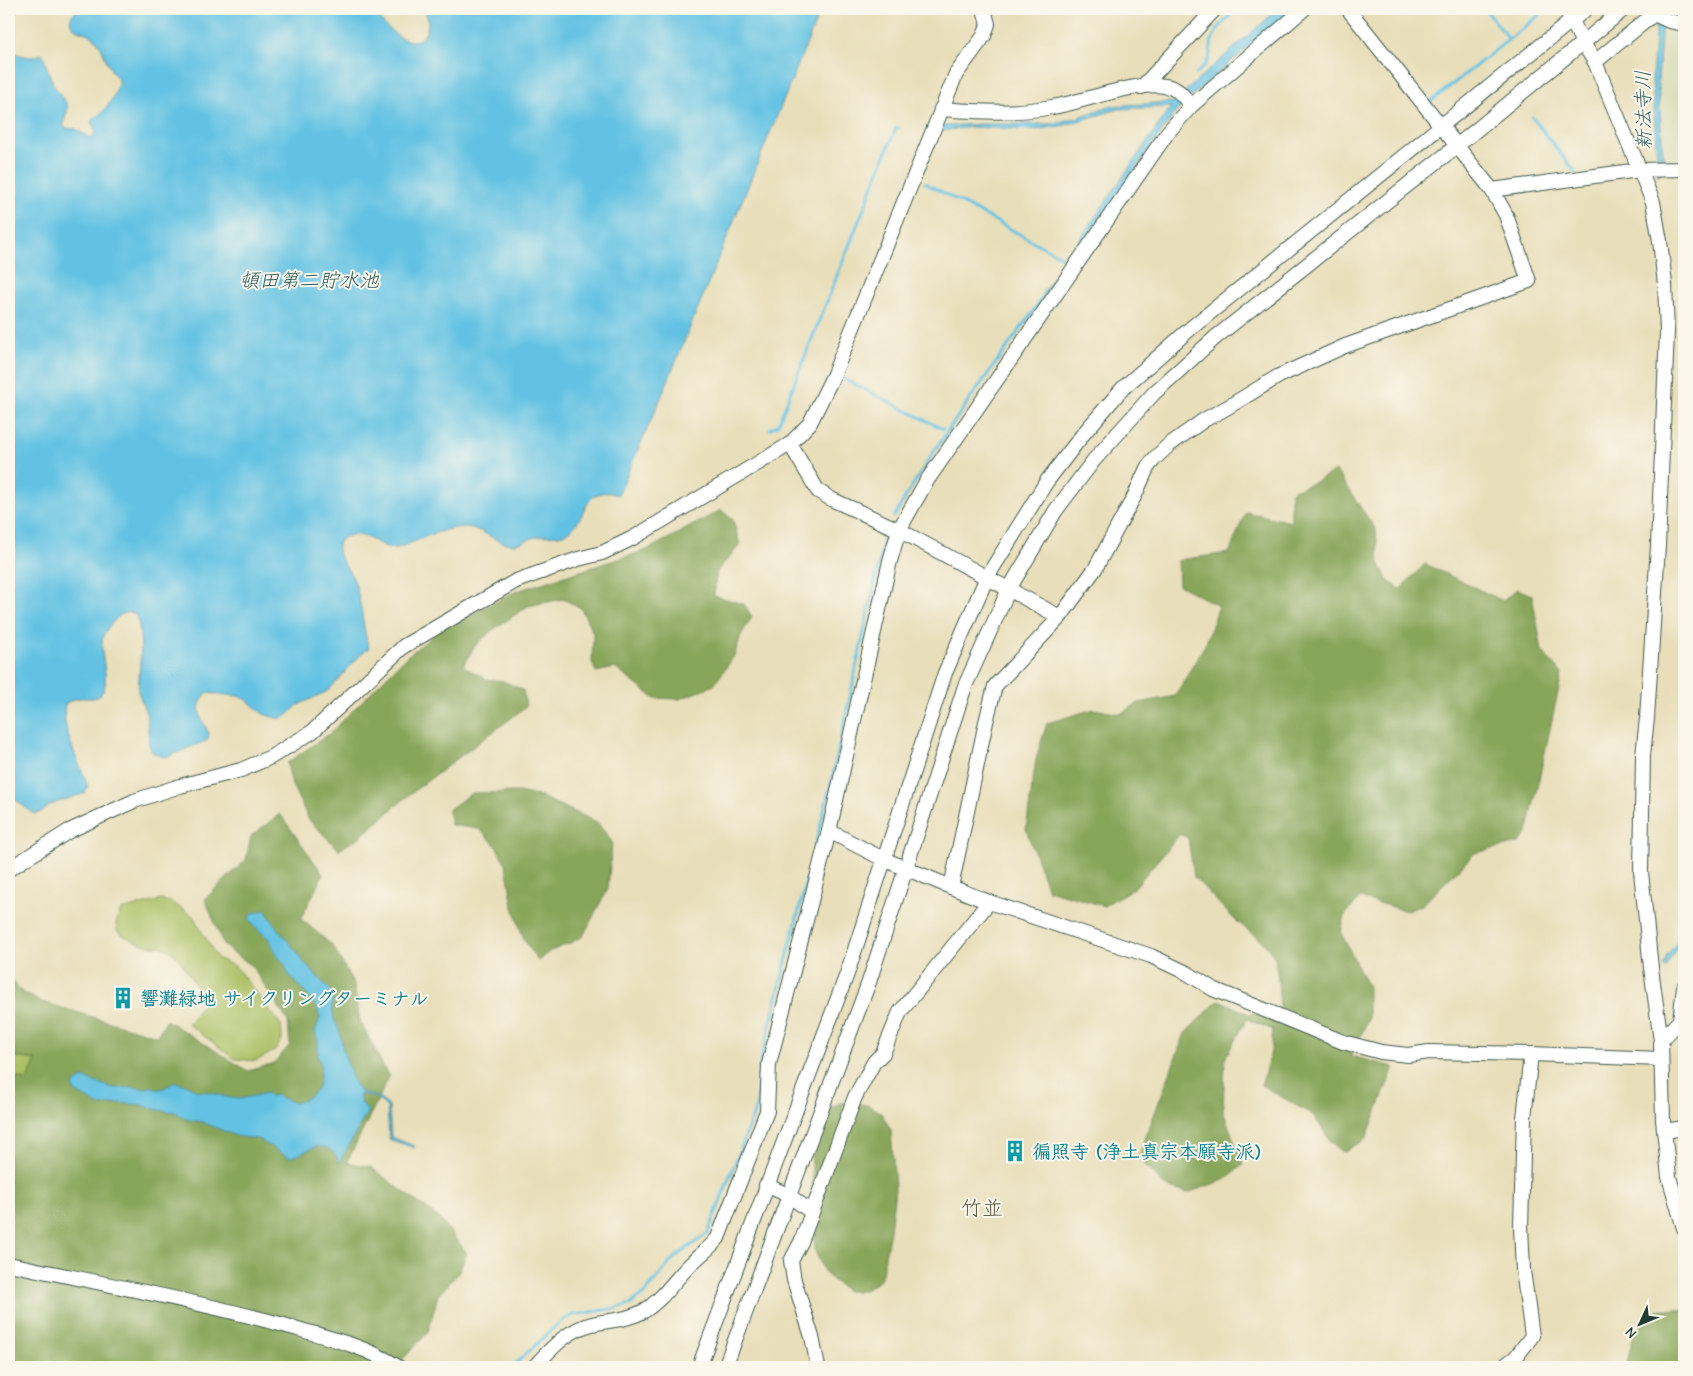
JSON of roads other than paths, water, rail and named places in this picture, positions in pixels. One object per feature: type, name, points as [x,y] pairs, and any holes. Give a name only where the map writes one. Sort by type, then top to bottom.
[{"type":"street","points":[[9,869],[69,831],[134,801],[180,786],[241,770],[271,757],[312,732],[404,646],[516,581],[602,553],[633,538],[790,444],[810,423],[834,374],[956,74],[984,36],[988,24],[984,9]]},
{"type":"street","points":[[1142,87],[1215,9]]},
{"type":"street","points":[[534,1367],[559,1341],[574,1330],[591,1324],[633,1316],[645,1310],[658,1300],[693,1261],[708,1250],[718,1238],[767,1111],[769,1064],[829,831],[888,570],[899,530],[926,482],[1168,132],[1191,106],[1304,9]]},
{"type":"street","points":[[951,888],[986,722],[996,686],[1060,617],[1095,569],[1135,495],[1147,468],[1169,445],[1204,420],[1279,376],[1345,346],[1529,281],[1506,215],[1492,190],[1348,9]]},
{"type":"street","points":[[699,1367],[846,974],[945,673],[987,577],[1047,481],[1084,433],[1123,388],[1221,304],[1442,127],[1569,15],[1586,9]]},
{"type":"street","points":[[725,1367],[868,982],[965,686],[1009,589],[1056,510],[1094,460],[1154,393],[1216,338],[1458,145],[1624,9]]},
{"type":"street","points":[[1595,62],[1654,14],[1669,21],[1684,24]]},
{"type":"street","points":[[1569,15],[1595,62],[1653,202],[1665,284],[1667,332],[1658,546],[1643,755],[1641,863],[1646,930],[1661,1041],[1669,1177],[1684,1228]]},
{"type":"street","points":[[938,116],[1051,108],[1142,87],[1164,86],[1177,89],[1191,106]]},
{"type":"street","points":[[1492,190],[1639,170],[1684,169]]},
{"type":"street","points":[[790,444],[818,491],[899,530],[1060,617]]},
{"type":"street","points":[[829,831],[884,859],[951,888],[1151,956],[1213,988],[1343,1042],[1381,1052],[1408,1055],[1429,1052],[1661,1059]]},
{"type":"street","points":[[818,1367],[812,1336],[794,1280],[791,1261],[801,1242],[855,1097],[874,1062],[883,1053],[900,1012],[989,902]]},
{"type":"street","points":[[1661,1041],[1680,1020],[1684,987]]},
{"type":"street","points":[[1503,1367],[1516,1357],[1532,1336],[1523,1270],[1521,1227],[1524,1118],[1531,1054]]},
{"type":"street","points":[[1665,1131],[1684,1128]]},
{"type":"street","points":[[766,1185],[790,1196],[811,1212]]},
{"type":"street","points":[[9,1264],[239,1314],[337,1340],[398,1367]]},
{"type":"water","name":"頓田第二貯水池","points":[[80,9],[373,9],[389,29],[400,37],[411,41],[422,38],[427,29],[426,13],[423,9],[821,9],[660,400],[618,495],[605,492],[596,495],[590,500],[576,525],[569,531],[559,535],[536,537],[517,544],[504,543],[476,529],[464,527],[437,533],[394,549],[366,537],[354,535],[343,538],[338,545],[338,550],[342,562],[354,580],[369,648],[362,653],[328,691],[298,705],[288,715],[279,719],[263,714],[247,700],[238,696],[207,693],[199,708],[201,718],[209,733],[208,740],[167,757],[152,752],[149,744],[147,716],[138,691],[141,648],[138,620],[134,613],[128,612],[121,615],[109,626],[103,637],[102,651],[105,682],[101,694],[94,698],[75,699],[65,704],[65,723],[68,734],[88,786],[85,793],[50,805],[36,814],[9,796],[9,52],[30,57],[42,53],[53,84],[68,108],[63,125],[65,128],[76,129],[91,138],[96,132],[91,122],[102,113],[110,102],[118,81],[96,40],[76,29],[71,24],[70,19],[72,15]]},
{"type":"water","points":[[1278,9],[1292,9],[1196,92],[1175,113],[1046,296],[1042,294],[1171,107],[1119,109],[1065,125],[1035,130],[970,127],[942,131],[942,126],[1050,124],[1079,117],[1109,106],[1173,102]]},
{"type":"water","points":[[1656,21],[1662,21],[1658,82],[1664,170],[1658,176],[1652,80]]},
{"type":"water","points":[[1684,904],[1684,938],[1670,959],[1667,968],[1663,966],[1667,956],[1682,935]]},
{"type":"water","points":[[265,910],[305,964],[332,992],[334,1019],[340,1032],[343,1049],[354,1083],[360,1092],[378,1097],[389,1106],[391,1137],[415,1146],[414,1148],[389,1139],[387,1107],[376,1098],[359,1094],[361,1102],[368,1111],[339,1163],[335,1154],[325,1147],[314,1147],[288,1157],[258,1139],[236,1136],[202,1122],[186,1119],[175,1112],[121,1103],[100,1106],[75,1092],[74,1084],[82,1078],[114,1088],[134,1087],[145,1089],[151,1086],[161,1089],[176,1082],[187,1085],[197,1091],[240,1099],[267,1093],[270,1096],[276,1095],[294,1103],[310,1096],[317,1089],[320,1078],[321,1064],[318,1058],[318,1041],[315,1032],[320,1017],[317,1008],[310,998],[287,972],[285,965],[276,954],[270,940],[253,925],[249,917],[254,913]]},
{"type":"waterway","points":[[1196,74],[1209,58],[1212,40],[1216,31],[1236,9]]},
{"type":"waterway","points":[[1485,9],[1509,39]]},
{"type":"waterway","points":[[1429,103],[1547,9]]},
{"type":"waterway","points":[[1532,117],[1576,173]]},
{"type":"waterway","points":[[770,429],[778,424],[896,128],[899,128]]},
{"type":"waterway","points":[[925,183],[1062,257]]},
{"type":"waterway","points":[[894,517],[929,459],[1046,293]]},
{"type":"waterway","points":[[842,378],[943,429]]},
{"type":"waterway","points":[[512,1367],[560,1322],[573,1315],[631,1304],[645,1293],[673,1259],[708,1233],[757,1102],[760,1065],[832,779],[886,531]]},
{"type":"place","name":"響灘緑地 サイクリングターミナル","points":[[123,998]]},
{"type":"place","name":"徧照寺 (浄土真宗本願寺派)","points":[[1015,1151]]},
{"type":"district","name":"竹並","points":[[982,1208]]},
{"type":"water label","name":"新法寺川","points":[[1643,110]]}]
